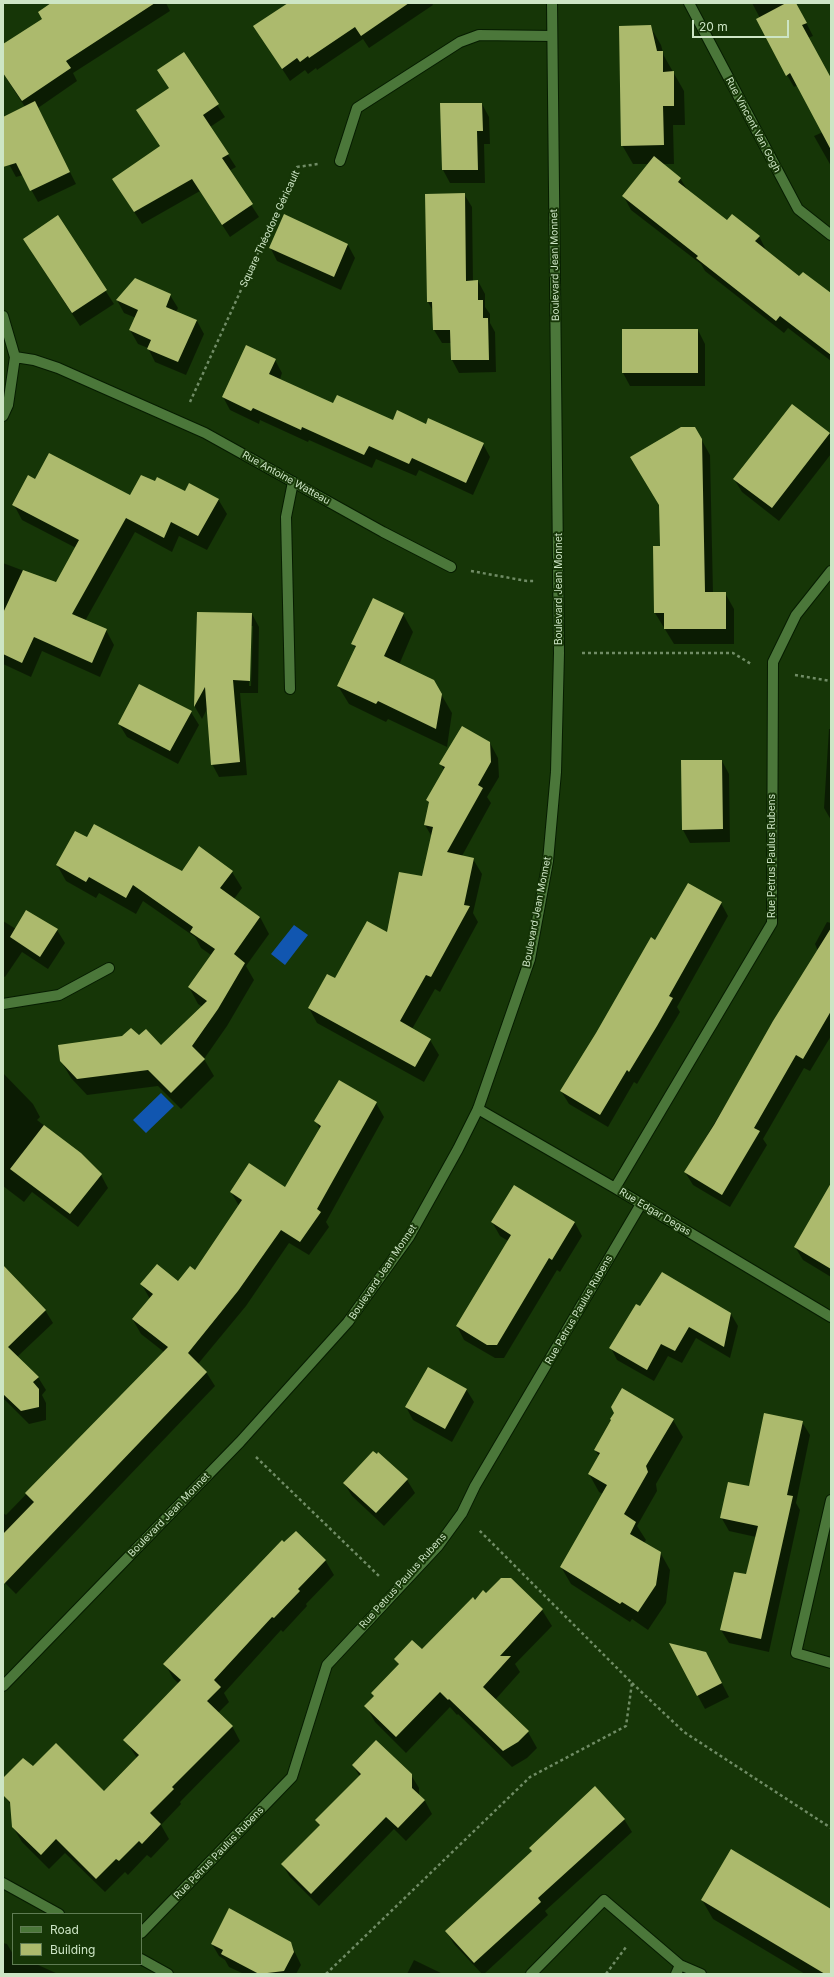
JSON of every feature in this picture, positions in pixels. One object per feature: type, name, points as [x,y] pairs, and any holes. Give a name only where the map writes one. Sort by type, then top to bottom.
[{"type":"street","name":"Boulevard Jean Monnet","points":[[3,1686],[240,1442],[348,1322],[409,1237],[458,1149],[478,1109],[530,959],[548,861],[556,772],[559,653],[552,3]]},
{"type":"street","name":"Rue Vincent Van Gogh","points":[[689,3],[798,209],[831,236]]},
{"type":"street","points":[[340,161],[357,108],[460,42],[479,35],[552,36]]},
{"type":"street","points":[[3,316],[15,357],[8,405],[3,416]]},
{"type":"street","name":"Rue Antoine Watteau","points":[[15,357],[34,360],[58,368],[205,433],[451,568]]},
{"type":"street","points":[[290,689],[286,517],[293,482]]},
{"type":"street","name":"Rue Petrus Paulus Rubens","points":[[615,1188],[772,923],[773,662],[796,615],[831,571]]},
{"type":"street","points":[[3,1004],[59,995],[109,968]]},
{"type":"street","name":"Rue Edgar Degas","points":[[478,1109],[615,1188],[831,1317]]},
{"type":"street","name":"Rue Petrus Paulus Rubens","points":[[142,1932],[292,1777],[327,1665],[438,1546],[462,1513],[475,1486],[641,1204]]},
{"type":"street","points":[[831,1500],[796,1653],[831,1663]]},
{"type":"street","points":[[3,1883],[57,1913]]},
{"type":"street","points":[[531,1974],[604,1900],[640,1931],[678,1969],[701,1974]]},
{"type":"street","points":[[142,1960],[168,1974]]},
{"type":"path","name":"Square Théodore Géricault","points":[[181,423],[297,167],[340,161]]},
{"type":"path","points":[[451,568],[527,582],[559,579]]},
{"type":"path","points":[[559,653],[733,653],[757,668],[831,681]]},
{"type":"path","points":[[240,1442],[395,1592]]},
{"type":"path","points":[[462,1513],[632,1683],[684,1732],[831,1828]]},
{"type":"path","points":[[326,1974],[530,1777],[626,1726],[632,1683]]},
{"type":"path","points":[[606,1974],[640,1931]]},
{"type":"water","points":[[294,925],[308,935],[285,965],[271,954]]},
{"type":"water","points":[[161,1093],[174,1106],[146,1133],[133,1120]]},
{"type":"building","points":[[51,3],[155,3],[66,61],[71,68],[22,101],[3,73],[3,44],[42,19],[38,12]]},
{"type":"building","points":[[288,3],[409,3],[361,36],[355,27],[309,58],[308,56],[300,62],[297,58],[282,69],[253,26]]},
{"type":"building","points":[[786,3],[796,3],[807,23],[802,25],[831,78],[831,150],[790,73],[786,76],[756,19]]},
{"type":"building","points":[[651,25],[657,51],[663,51],[663,72],[674,71],[674,106],[663,106],[664,145],[621,146],[619,26]]},
{"type":"building","points":[[184,52],[219,104],[203,115],[229,154],[222,158],[253,204],[222,225],[192,179],[134,212],[112,179],[160,146],[136,110],[169,88],[157,70]]},
{"type":"building","points":[[35,101],[70,172],[30,191],[16,163],[3,167],[3,117]]},
{"type":"building","points":[[440,103],[482,103],[483,131],[477,131],[478,170],[442,170]]},
{"type":"building","points":[[654,156],[681,178],[678,182],[727,220],[732,214],[760,236],[755,241],[799,276],[803,272],[831,293],[831,355],[780,316],[776,321],[696,258],[698,256],[622,196]]},
{"type":"building","points":[[465,193],[466,281],[478,280],[478,300],[483,300],[483,318],[488,318],[489,360],[451,360],[450,330],[433,330],[432,302],[427,302],[425,194]]},
{"type":"building","points":[[284,214],[348,244],[334,277],[269,248]]},
{"type":"building","points":[[58,215],[107,290],[72,313],[23,239]]},
{"type":"building","points":[[135,278],[171,294],[166,307],[197,320],[178,362],[147,349],[151,340],[129,330],[138,310],[116,300]]},
{"type":"building","points":[[622,329],[698,329],[698,373],[622,373]]},
{"type":"building","points":[[246,345],[276,359],[269,374],[333,403],[337,395],[393,420],[397,410],[426,424],[428,418],[484,443],[466,483],[412,458],[409,464],[369,446],[364,455],[302,427],[301,430],[253,408],[251,411],[222,397]]},
{"type":"building","points":[[792,404],[830,433],[772,508],[733,479]]},
{"type":"building","points":[[681,427],[695,427],[702,439],[705,592],[726,592],[726,629],[664,629],[664,613],[654,613],[653,546],[660,546],[659,505],[630,457]]},
{"type":"building","points":[[49,453],[130,495],[141,475],[155,481],[157,477],[185,491],[189,483],[219,499],[198,536],[171,522],[164,538],[126,518],[72,614],[107,629],[92,663],[34,637],[22,663],[3,654],[3,613],[23,570],[56,582],[79,540],[12,505],[28,475],[35,479]]},
{"type":"building","points":[[373,598],[404,613],[384,656],[434,680],[442,694],[436,729],[378,701],[376,704],[337,686],[356,646],[351,644]]},
{"type":"building","points":[[197,612],[252,613],[250,681],[233,680],[240,762],[211,765],[205,687],[194,707]]},
{"type":"building","points":[[139,684],[192,711],[170,751],[118,724]]},
{"type":"building","points":[[462,726],[490,742],[491,762],[478,785],[483,788],[447,852],[474,858],[464,905],[470,906],[431,977],[426,975],[400,1021],[431,1039],[415,1067],[308,1008],[327,974],[335,978],[367,921],[387,932],[399,872],[422,876],[433,827],[424,825],[429,802],[426,800],[445,767],[439,764]]},
{"type":"building","points":[[681,760],[722,760],[723,829],[682,830]]},
{"type":"building","points":[[94,824],[182,871],[199,846],[233,871],[220,888],[260,917],[234,954],[245,963],[218,1009],[192,1046],[205,1059],[171,1093],[148,1070],[77,1079],[60,1061],[58,1045],[122,1036],[131,1028],[139,1035],[146,1029],[161,1045],[207,1001],[188,987],[215,949],[190,932],[193,927],[133,885],[126,898],[89,877],[86,882],[56,865],[75,831],[87,837]]},
{"type":"building","points":[[688,883],[722,902],[669,996],[673,998],[657,1026],[629,1072],[627,1070],[600,1115],[560,1091],[596,1033],[651,937],[655,940]]},
{"type":"building","points":[[26,910],[58,929],[40,957],[10,937]]},
{"type":"building","points":[[831,928],[831,1011],[803,1059],[796,1055],[754,1128],[760,1131],[722,1195],[684,1172],[714,1125],[773,1021]]},
{"type":"building","points":[[339,1080],[377,1102],[317,1209],[321,1212],[300,1242],[281,1230],[238,1291],[188,1353],[207,1372],[3,1585],[3,1534],[34,1502],[25,1493],[168,1347],[132,1319],[153,1294],[140,1284],[157,1264],[178,1281],[190,1266],[195,1270],[242,1200],[230,1192],[249,1163],[285,1187],[321,1126],[314,1121]]},
{"type":"building","points":[[44,1125],[81,1153],[102,1174],[70,1214],[10,1169]]},
{"type":"building","points":[[831,1183],[831,1269],[794,1247]]},
{"type":"building","points":[[514,1185],[575,1222],[552,1260],[549,1258],[497,1345],[487,1345],[456,1326],[511,1235],[491,1222]]},
{"type":"building","points":[[3,1265],[46,1310],[8,1347],[39,1377],[33,1382],[39,1389],[39,1407],[21,1411],[3,1394]]},
{"type":"building","points":[[662,1272],[731,1313],[724,1347],[689,1327],[675,1351],[661,1344],[647,1370],[609,1348],[636,1304],[640,1306]]},
{"type":"building","points":[[428,1367],[467,1389],[445,1429],[405,1407]]},
{"type":"building","points":[[622,1388],[674,1419],[646,1466],[648,1472],[624,1514],[636,1522],[630,1534],[661,1552],[656,1585],[638,1612],[622,1602],[620,1604],[560,1567],[607,1485],[588,1474],[600,1453],[594,1450],[611,1420],[610,1419],[614,1413],[611,1407]]},
{"type":"building","points":[[764,1413],[803,1421],[787,1495],[793,1496],[761,1639],[720,1630],[734,1572],[746,1574],[758,1526],[720,1518],[728,1482],[749,1486]]},
{"type":"building","points":[[373,1451],[377,1454],[378,1452],[408,1479],[376,1513],[343,1483]]},
{"type":"building","points":[[296,1531],[326,1560],[298,1589],[300,1591],[274,1618],[272,1617],[214,1680],[221,1687],[207,1701],[233,1726],[172,1787],[174,1789],[150,1813],[161,1824],[142,1844],[139,1841],[119,1861],[116,1859],[96,1879],[56,1839],[41,1855],[12,1827],[10,1802],[3,1795],[3,1778],[23,1758],[33,1766],[56,1743],[104,1791],[139,1755],[123,1740],[181,1680],[163,1664],[282,1540],[284,1542]]},
{"type":"building","points":[[501,1578],[511,1578],[543,1609],[500,1656],[511,1656],[483,1687],[529,1731],[518,1742],[503,1751],[440,1692],[396,1737],[364,1706],[374,1696],[371,1693],[399,1664],[394,1659],[412,1640],[422,1649],[473,1597],[475,1600],[483,1590],[486,1593]]},
{"type":"building","points":[[669,1643],[706,1652],[722,1683],[697,1696]]},
{"type":"building","points":[[376,1740],[412,1774],[412,1788],[425,1800],[398,1828],[386,1817],[311,1894],[281,1864],[320,1825],[315,1820],[361,1774],[352,1765]]},
{"type":"building","points":[[595,1786],[625,1819],[538,1898],[541,1902],[474,1963],[445,1931],[532,1851],[529,1848]]},
{"type":"building","points":[[731,1849],[831,1909],[831,1974],[825,1974],[701,1900]]},
{"type":"building","points":[[229,1908],[291,1942],[294,1952],[284,1971],[259,1974],[221,1954],[223,1950],[211,1944]]}]
